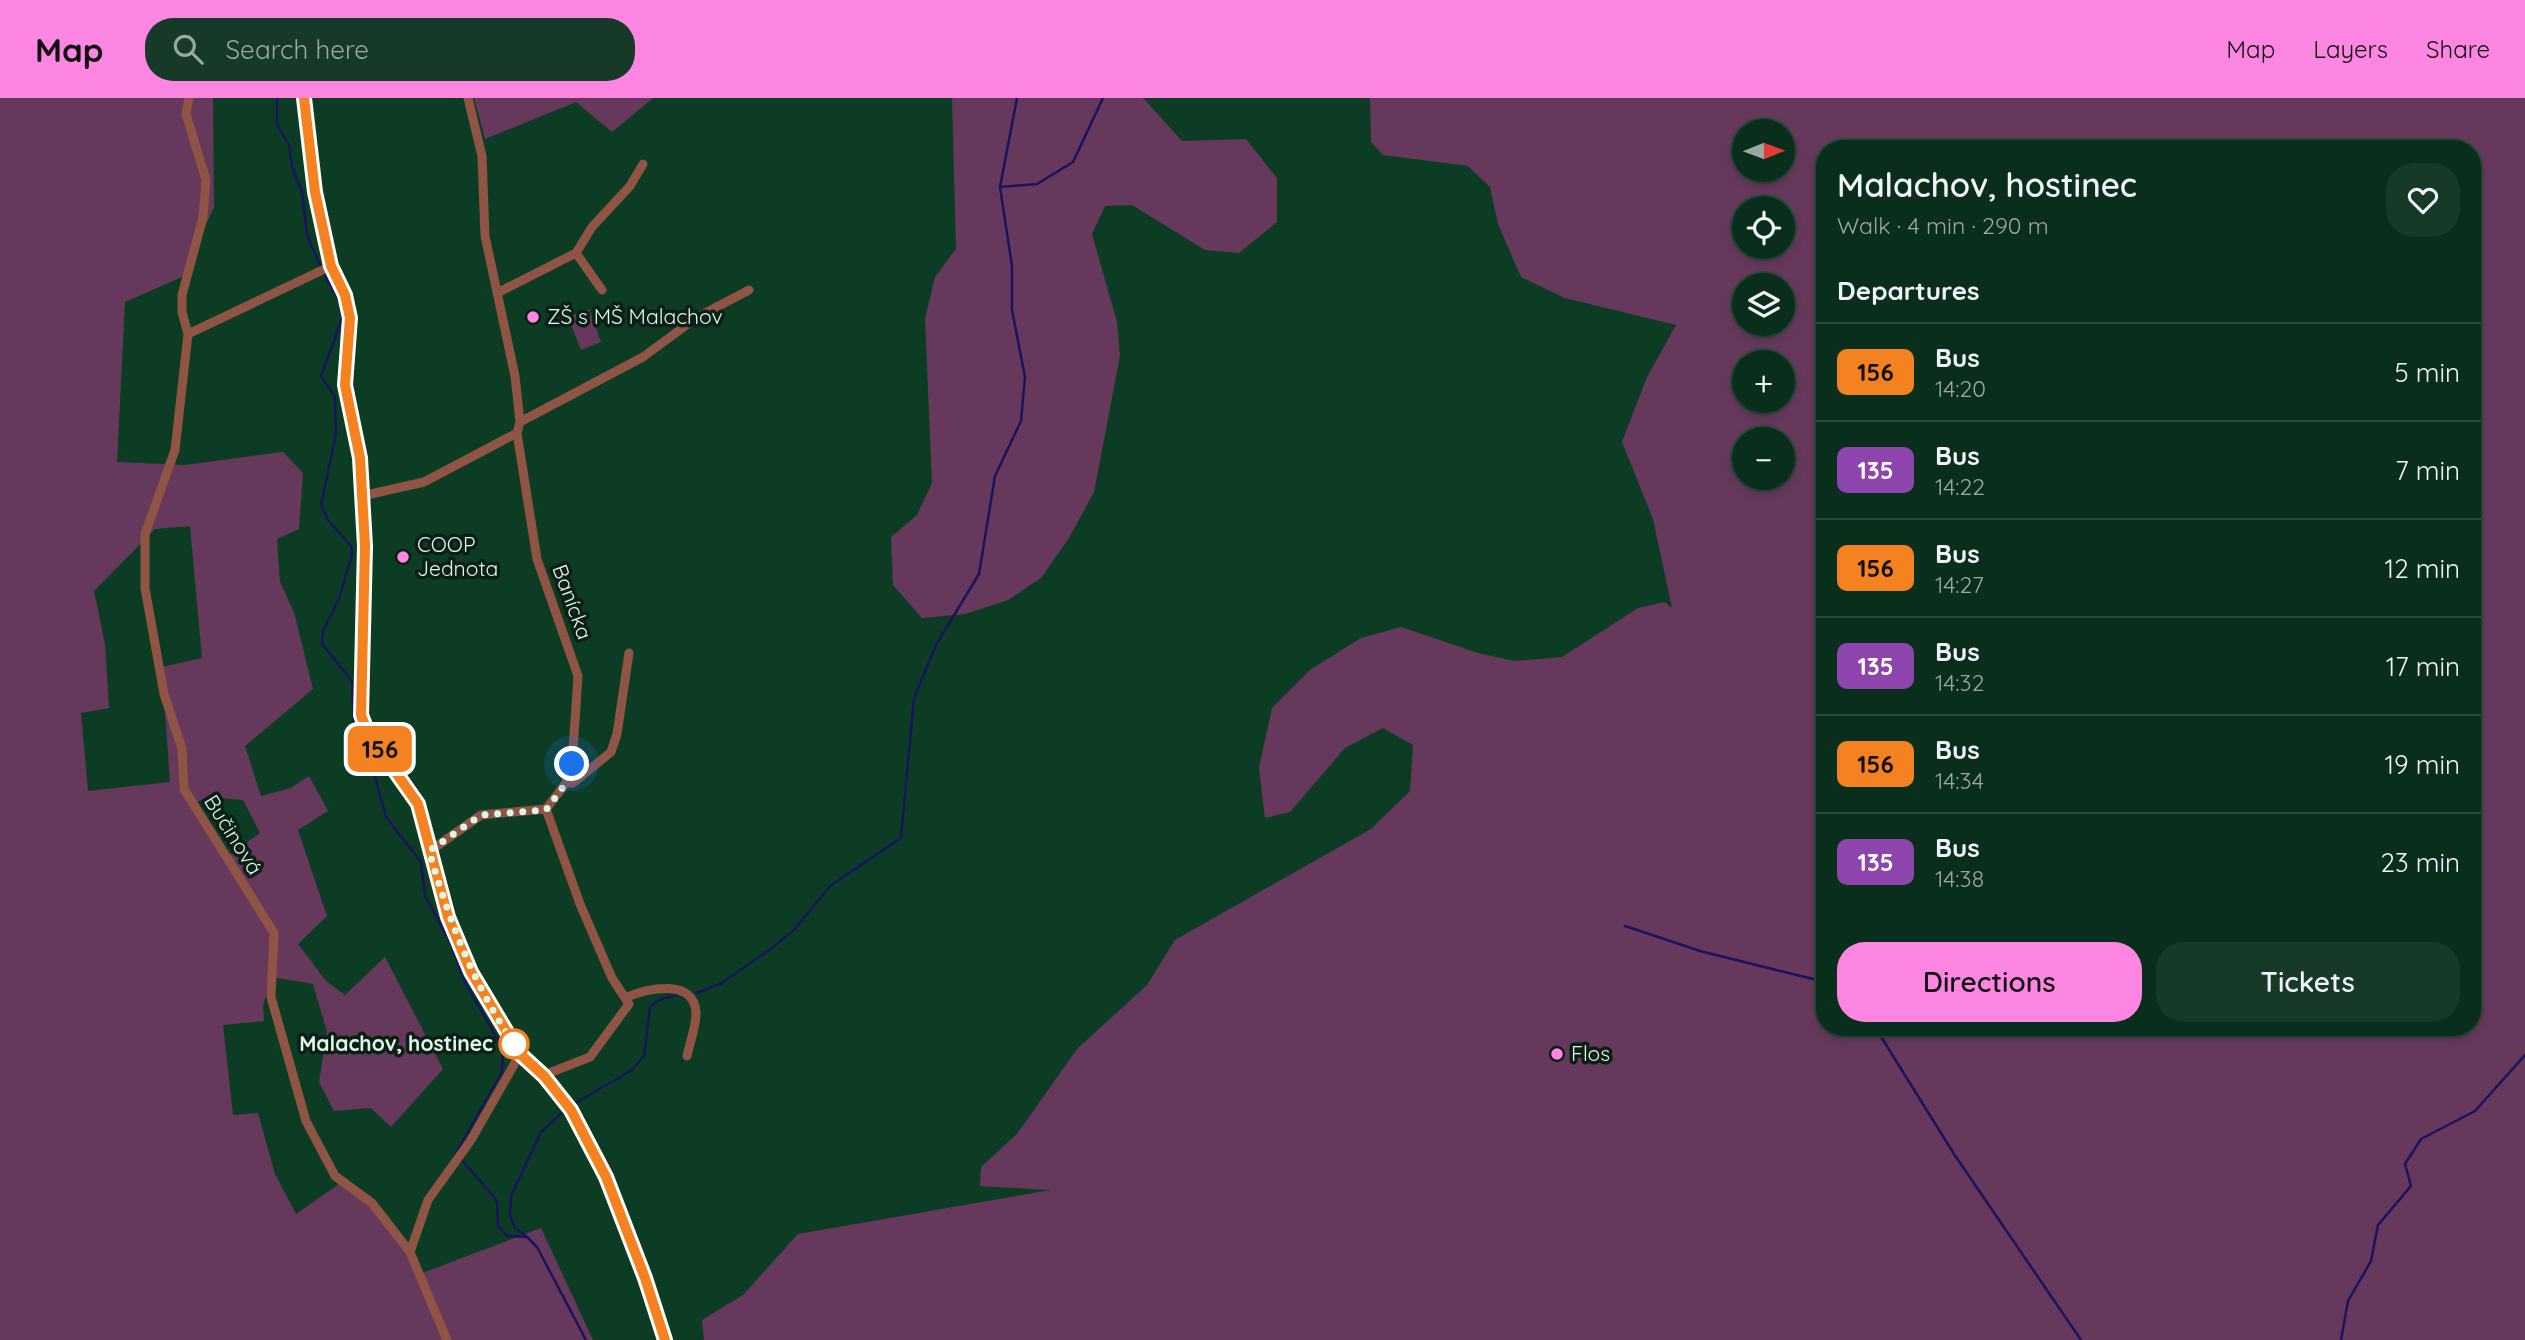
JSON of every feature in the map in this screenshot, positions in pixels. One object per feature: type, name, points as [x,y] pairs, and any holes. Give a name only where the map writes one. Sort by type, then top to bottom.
[{"type":"street","name":"Bučinová","points":[[189,98],[186,114],[206,180],[203,217],[182,295],[182,312],[188,334],[173,462],[145,534],[144,548],[145,588],[164,694],[181,750],[184,789],[274,933],[271,998],[298,1101],[326,1164],[335,1176],[372,1202],[410,1252],[447,1340]]},
{"type":"street","points":[[304,98],[325,269],[349,307],[345,385],[360,458],[365,593],[360,661],[361,715],[368,733],[418,804],[448,917],[471,972],[520,1054],[544,1076],[569,1107],[614,1195],[665,1340]]},
{"type":"street","name":"Banícka","points":[[468,98],[482,156],[485,236],[515,376],[520,422],[517,433],[530,532],[578,676],[574,753],[566,783],[546,810]]},
{"type":"street","points":[[497,293],[576,253],[592,227],[630,187],[643,164]]},
{"type":"street","points":[[576,253],[602,290]]},
{"type":"street","points":[[188,334],[325,269]]},
{"type":"street","points":[[520,422],[643,357],[696,317],[749,290]]},
{"type":"street","points":[[362,496],[417,485],[517,433]]},
{"type":"street","name":"Banícka","points":[[566,783],[573,783],[611,752],[617,734],[629,653]]},
{"type":"street","points":[[429,851],[481,815],[546,810],[580,904],[612,978],[627,997],[628,1007],[590,1057],[544,1076]]},
{"type":"street","points":[[627,997],[638,992],[669,988],[679,989],[689,998],[696,1011],[687,1056]]},
{"type":"street","points":[[410,1252],[428,1200],[459,1157],[520,1054]]},
{"type":"shaded area","points":[[0,98],[213,98],[214,207],[182,277],[125,302],[117,462],[185,465],[283,452],[303,473],[299,529],[277,539],[280,582],[294,612],[313,689],[245,746],[261,796],[291,788],[309,776],[328,811],[298,830],[327,916],[298,944],[326,981],[345,995],[385,957],[443,1069],[391,1127],[371,1108],[334,1111],[319,1082],[327,1032],[313,984],[272,977],[263,1005],[264,1021],[223,1025],[233,1115],[258,1113],[275,1174],[296,1214],[339,1184],[377,1205],[420,1274],[541,1228],[593,1340],[0,1340]],"holes":[[[190,526],[202,658],[162,667],[170,782],[88,791],[81,713],[109,708],[105,644],[94,591],[155,529]],[[208,797],[243,800],[260,833],[229,855],[197,802]]]},
{"type":"shaded area","points":[[474,98],[653,98],[612,132],[576,102],[485,139]]},
{"type":"shaded area","points":[[952,98],[1143,98],[1182,141],[1246,139],[1277,178],[1277,222],[1239,253],[1205,250],[1132,205],[1105,206],[1092,234],[1117,322],[1120,356],[1094,492],[1069,538],[1041,578],[1008,600],[965,614],[922,618],[893,585],[891,537],[917,515],[932,483],[925,319],[935,277],[956,249]]},
{"type":"shaded area","points":[[1370,98],[2525,98],[2525,1340],[704,1340],[702,1320],[743,1295],[798,1234],[1051,1190],[980,1186],[981,1167],[1017,1134],[1077,1049],[1147,985],[1175,940],[1371,829],[1410,791],[1413,745],[1383,728],[1345,748],[1290,812],[1265,818],[1259,768],[1272,708],[1310,670],[1361,638],[1401,627],[1478,653],[1514,661],[1562,657],[1638,608],[1665,602],[1672,608],[1653,519],[1622,442],[1647,377],[1676,325],[1565,298],[1521,277],[1498,224],[1490,187],[1468,166],[1383,155],[1371,142]]},
{"type":"shaded area","points":[[589,309],[601,342],[581,350],[568,317]]},
{"type":"waterway","points":[[277,98],[277,124],[289,145],[292,167],[302,192],[307,235],[321,268]]},
{"type":"waterway","points":[[696,993],[720,984],[772,948],[794,930],[830,886],[901,838],[914,698],[936,645],[979,574],[995,476],[1021,421],[1025,377],[1012,310],[1012,266],[1000,187],[1017,98]]},
{"type":"waterway","points":[[1000,187],[1037,184],[1073,162],[1103,98]]},
{"type":"waterway","points":[[324,274],[340,302],[342,319],[321,376],[335,397],[336,434],[321,505],[328,520],[351,546],[352,554],[339,599],[323,631],[322,644],[352,681],[354,726],[369,755],[386,817],[421,862],[425,896],[450,942],[466,984],[503,1049],[502,1072],[456,1153],[497,1201],[498,1226],[507,1236],[527,1237],[537,1247],[586,1340]]},
{"type":"waterway","points":[[1625,926],[1700,951],[1816,980]]},
{"type":"waterway","points":[[572,1105],[632,1070],[644,1056],[650,1007],[659,1000],[677,995]]},
{"type":"waterway","points":[[1881,1036],[1954,1154],[2081,1340]]},
{"type":"waterway","points":[[2341,1340],[2348,1301],[2371,1261],[2378,1225],[2411,1186],[2405,1164],[2421,1139],[2475,1111],[2525,1055]]},
{"type":"waterway","points":[[525,1235],[515,1228],[510,1216],[511,1196],[541,1132],[566,1109]]},
{"type":"bus line","name":"156","points":[[304,98],[315,192],[331,266],[349,307],[345,385],[360,458],[365,546],[359,697],[361,715],[368,733],[418,804],[448,917],[471,972],[520,1054],[544,1076],[571,1110],[606,1177],[645,1278],[665,1340]]},
{"type":"place","name":"ZŠ s MŠ Malachov","points":[[533,317]]},
{"type":"place","name":"COOP Jednota","points":[[403,557]]},
{"type":"place","name":"Malachov, hostinec","points":[[514,1044]]},
{"type":"place","name":"Flos","points":[[1557,1054]]},
{"type":"route","points":[[514,1044],[520,1054],[471,972],[448,917],[429,851],[481,815],[546,810],[566,783],[572,764]]}]
